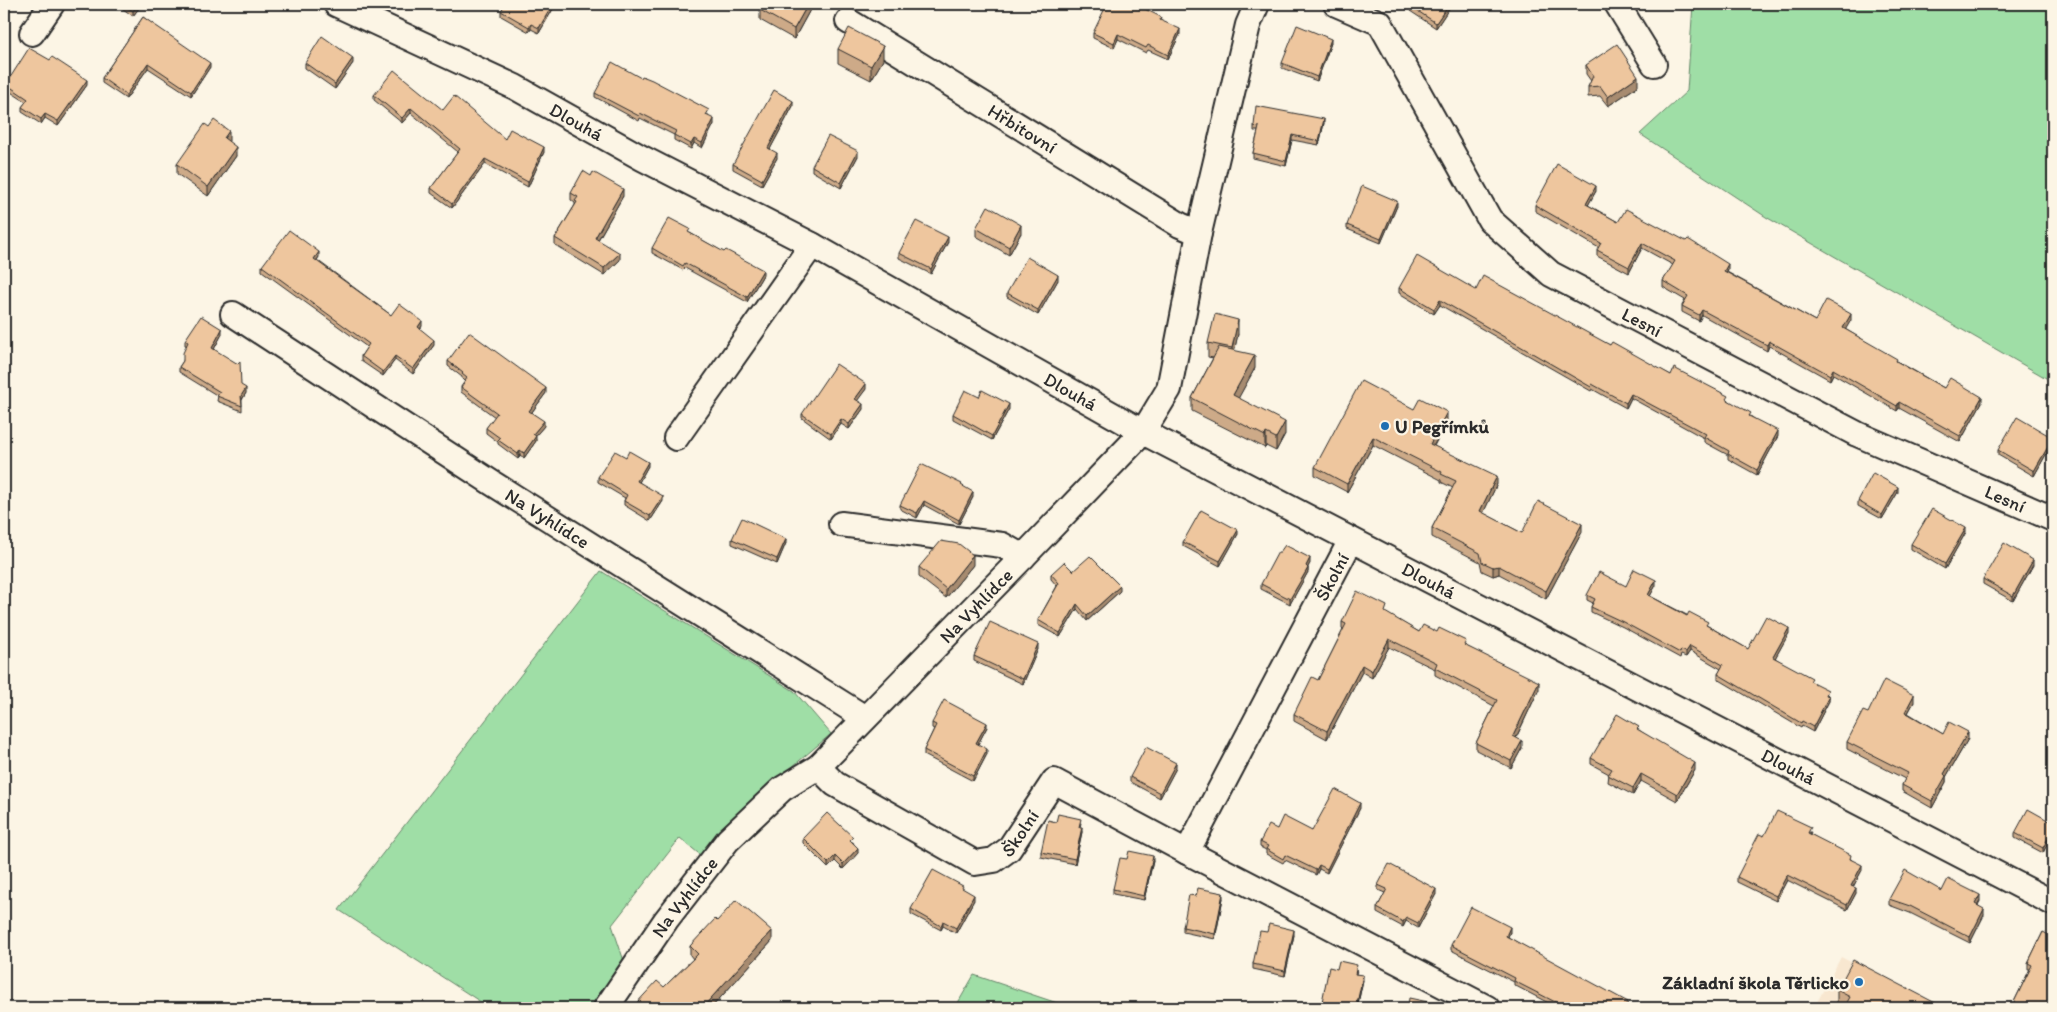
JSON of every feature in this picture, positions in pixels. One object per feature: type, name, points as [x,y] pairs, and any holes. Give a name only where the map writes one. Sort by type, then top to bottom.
[{"type":"street","points":[[32,33],[52,4]]},
{"type":"street","name":"Dlouhá","points":[[336,4],[515,88],[642,158],[812,245],[1143,432],[1444,586],[2053,903]]},
{"type":"street","points":[[1143,432],[1170,389],[1199,233],[1248,25],[1257,4]]},
{"type":"street","name":"Lesní","points":[[1336,4],[1380,23],[1490,220],[1550,274],[1857,434],[2053,519]]},
{"type":"street","points":[[1616,4],[1654,64]]},
{"type":"street","name":"Hřbitovní","points":[[848,21],[1180,225],[1199,233]]},
{"type":"street","points":[[676,438],[812,245]]},
{"type":"street","name":"Na Vyhlídce","points":[[233,314],[492,483],[865,718]]},
{"type":"street","name":"Na Vyhlídce","points":[[606,1008],[666,920],[728,840],[782,789],[818,766],[1143,432]]},
{"type":"street","name":"Na Vyhlídce","points":[[841,524],[1002,545],[1023,557]]},
{"type":"street","name":"Školní","points":[[1187,852],[1351,540]]},
{"type":"street","name":"Školní","points":[[818,766],[834,784],[975,863],[994,860],[1009,850],[1054,781],[1487,1008]]},
{"type":"shaded area","name":"Základní škola Těrlicko","points":[[1841,957],[1939,1008],[1814,1008]]},
{"type":"green space","points":[[1693,4],[2053,4],[2053,382],[1766,217],[1640,134],[1687,91]]},
{"type":"green space","points":[[601,571],[794,691],[831,734],[760,794],[704,858],[680,838],[612,925],[626,967],[598,1008],[490,1008],[339,910]]},
{"type":"green space","points":[[974,975],[1072,1008],[955,1008]]},
{"type":"building","points":[[123,4],[138,4],[133,11]]},
{"type":"building","points":[[505,4],[553,4],[539,28],[531,24],[529,27],[501,11]]},
{"type":"building","points":[[764,4],[808,4],[794,29],[760,10]]},
{"type":"building","points":[[1107,4],[1145,4],[1143,8],[1161,17],[1160,20],[1180,29],[1168,55],[1148,45],[1146,48],[1118,34],[1114,43],[1093,33]]},
{"type":"building","points":[[1412,4],[1449,4],[1436,23],[1410,6]]},
{"type":"building","points":[[143,17],[210,63],[191,92],[148,63],[126,95],[102,78]]},
{"type":"building","points":[[1297,25],[1331,39],[1317,77],[1282,63]]},
{"type":"building","points":[[849,28],[883,46],[871,66],[838,49]]},
{"type":"building","points":[[322,36],[353,58],[335,84],[305,63]]},
{"type":"building","points":[[1617,44],[1638,76],[1608,97],[1600,86],[1588,87],[1593,76],[1586,65]]},
{"type":"building","points":[[29,48],[50,60],[52,57],[87,80],[58,121],[45,114],[41,119],[22,107],[28,99],[6,84]]},
{"type":"building","points":[[612,62],[641,78],[642,76],[652,80],[709,110],[706,115],[714,119],[702,143],[694,139],[691,144],[674,135],[676,131],[640,113],[639,116],[595,93]]},
{"type":"building","points":[[394,70],[443,110],[454,96],[505,139],[510,129],[544,147],[528,182],[485,159],[452,204],[431,188],[460,149],[411,108],[402,118],[374,95]]},
{"type":"building","points":[[774,90],[793,101],[768,148],[777,153],[762,180],[733,164]]},
{"type":"building","points":[[1256,106],[1324,119],[1319,141],[1292,135],[1286,161],[1253,153],[1259,127],[1254,126]]},
{"type":"building","points":[[214,120],[229,131],[224,138],[236,147],[208,187],[177,164],[205,124],[209,127]]},
{"type":"building","points":[[828,136],[858,151],[841,183],[812,166]]},
{"type":"building","points":[[1557,164],[1596,186],[1586,204],[1618,222],[1626,209],[1686,241],[1688,239],[1728,264],[1724,271],[1815,321],[1826,300],[1851,314],[1843,328],[1897,359],[1896,361],[1944,388],[1950,378],[1982,397],[1960,436],[1899,402],[1897,406],[1833,369],[1830,375],[1769,341],[1767,345],[1702,310],[1699,315],[1682,306],[1688,296],[1663,281],[1675,261],[1642,243],[1629,267],[1597,250],[1601,243],[1535,205]]},
{"type":"building","points":[[583,171],[591,176],[593,172],[623,189],[595,238],[620,253],[604,268],[555,238],[577,202],[575,201],[578,197],[571,193]]},
{"type":"building","points":[[1362,186],[1397,201],[1381,239],[1347,225]]},
{"type":"building","points":[[988,206],[1021,225],[1009,247],[976,228]]},
{"type":"building","points":[[669,218],[690,229],[688,232],[724,252],[726,250],[763,270],[747,297],[685,263],[683,266],[652,248]]},
{"type":"building","points":[[916,221],[948,237],[931,269],[899,253]]},
{"type":"building","points":[[289,230],[319,252],[314,259],[391,315],[399,304],[422,321],[418,327],[434,340],[413,369],[395,356],[383,372],[361,356],[369,344],[262,266]]},
{"type":"building","points":[[1417,256],[1476,290],[1483,276],[1610,345],[1612,342],[1671,375],[1674,368],[1728,396],[1726,399],[1751,413],[1749,416],[1778,431],[1757,470],[1728,454],[1729,451],[1704,437],[1706,434],[1631,394],[1626,403],[1592,384],[1591,387],[1440,300],[1434,309],[1399,288]]},
{"type":"building","points":[[1027,257],[1058,275],[1038,310],[1007,293]]},
{"type":"building","points":[[1215,314],[1238,320],[1232,348],[1208,343]]},
{"type":"building","points":[[201,316],[222,329],[212,348],[238,364],[240,362],[241,385],[246,388],[241,396],[242,406],[217,396],[220,392],[179,367],[183,361],[183,353],[188,342],[185,340]]},
{"type":"building","points":[[469,332],[546,388],[529,411],[544,421],[533,434],[536,436],[524,453],[520,450],[518,454],[498,440],[500,438],[486,428],[497,413],[461,387],[467,378],[448,361]]},
{"type":"building","points":[[1219,347],[1255,355],[1233,395],[1285,422],[1276,438],[1266,433],[1265,436],[1192,398]]},
{"type":"building","points":[[836,364],[866,384],[855,399],[863,404],[849,424],[841,419],[831,434],[802,414]]},
{"type":"building","points":[[1361,381],[1414,409],[1420,398],[1447,412],[1430,444],[1497,476],[1480,511],[1522,533],[1538,501],[1582,524],[1546,591],[1499,566],[1493,567],[1482,562],[1480,553],[1432,528],[1456,481],[1441,474],[1442,472],[1373,437],[1347,484],[1315,467]]},
{"type":"building","points":[[965,390],[979,397],[982,390],[1009,404],[992,436],[953,414]]},
{"type":"building","points":[[2017,417],[2053,438],[2034,471],[1998,450]]},
{"type":"building","points":[[615,451],[626,457],[629,451],[648,462],[637,481],[663,496],[650,516],[624,501],[627,495],[598,477]]},
{"type":"building","points":[[921,464],[962,484],[973,492],[959,520],[924,501],[917,513],[900,505]]},
{"type":"building","points":[[1873,473],[1898,487],[1882,515],[1858,501]]},
{"type":"building","points":[[1932,509],[1966,528],[1945,564],[1911,544]]},
{"type":"building","points":[[1201,510],[1238,530],[1220,561],[1183,542]]},
{"type":"building","points":[[742,518],[786,539],[777,559],[732,539]]},
{"type":"building","points":[[941,541],[959,544],[973,555],[946,589],[919,567]]},
{"type":"building","points":[[2004,543],[2033,560],[2013,596],[1983,579]]},
{"type":"building","points":[[1285,545],[1310,558],[1306,566],[1308,568],[1290,599],[1261,584],[1278,552]]},
{"type":"building","points":[[1090,556],[1120,586],[1087,616],[1077,604],[1060,633],[1038,620],[1059,583],[1051,574],[1064,562],[1073,571]]},
{"type":"building","points":[[1634,569],[1656,580],[1648,595],[1687,616],[1689,612],[1708,622],[1706,625],[1748,649],[1766,616],[1789,628],[1773,657],[1812,678],[1810,681],[1828,690],[1826,695],[1829,696],[1813,727],[1802,721],[1801,723],[1718,674],[1723,665],[1690,646],[1686,652],[1681,650],[1680,653],[1591,607],[1595,599],[1587,595],[1599,572],[1626,586]]},
{"type":"building","points":[[1357,591],[1387,606],[1385,612],[1419,632],[1423,625],[1437,632],[1439,628],[1466,641],[1464,645],[1539,682],[1513,736],[1522,741],[1511,761],[1476,743],[1497,700],[1435,668],[1437,663],[1389,639],[1372,671],[1362,665],[1327,731],[1294,714],[1312,677],[1318,680],[1346,624],[1342,622]]},
{"type":"building","points":[[990,622],[1038,644],[1023,679],[974,656]]},
{"type":"building","points":[[1884,680],[1914,695],[1905,712],[1943,734],[1949,722],[1968,732],[1944,774],[1946,776],[1932,801],[1902,785],[1908,773],[1847,742],[1863,711],[1868,713]]},
{"type":"building","points":[[944,700],[987,723],[976,743],[987,749],[973,776],[924,750],[936,725],[932,723]]},
{"type":"building","points":[[1617,714],[1639,727],[1637,729],[1695,763],[1677,794],[1641,774],[1633,788],[1608,775],[1612,769],[1591,758]]},
{"type":"building","points":[[1146,747],[1176,763],[1160,793],[1130,777]]},
{"type":"building","points":[[1335,789],[1360,803],[1327,869],[1319,865],[1316,870],[1285,855],[1283,859],[1266,849],[1268,846],[1260,842],[1269,825],[1277,829],[1283,816],[1312,831]]},
{"type":"building","points":[[2028,809],[2053,823],[2053,828],[2043,848],[2015,833]]},
{"type":"building","points":[[1777,811],[1811,827],[1808,833],[1851,855],[1850,859],[1862,865],[1851,886],[1856,888],[1847,905],[1787,875],[1776,896],[1737,877],[1759,834],[1764,836]]},
{"type":"building","points":[[827,813],[853,837],[850,840],[858,848],[843,864],[835,856],[828,863],[803,838]]},
{"type":"building","points":[[1058,814],[1081,819],[1079,827],[1082,827],[1075,859],[1041,852],[1048,820],[1056,822]]},
{"type":"building","points":[[1129,851],[1153,856],[1144,896],[1113,889],[1120,858],[1127,859]]},
{"type":"building","points":[[1389,864],[1436,889],[1418,923],[1406,917],[1403,922],[1377,908],[1387,889],[1378,885]]},
{"type":"building","points":[[933,870],[963,886],[962,888],[974,895],[956,928],[943,921],[941,926],[911,909]]},
{"type":"building","points":[[1905,870],[1942,891],[1948,879],[1980,895],[1975,904],[1984,909],[1970,937],[1910,906],[1889,899]]},
{"type":"building","points":[[1198,888],[1223,893],[1215,934],[1183,927],[1189,895],[1196,896]]},
{"type":"building","points":[[736,900],[772,931],[702,1008],[632,1008],[657,981],[664,987],[698,954],[690,946]]},
{"type":"building","points":[[1471,907],[1510,927],[1506,936],[1628,1002],[1625,1008],[1567,1008],[1514,981],[1515,978],[1451,945]]},
{"type":"building","points":[[1269,924],[1294,930],[1285,971],[1253,964],[1260,931],[1267,932]]},
{"type":"building","points":[[2043,932],[2053,937],[2053,1008],[2028,1008],[2014,1002],[2032,965],[2028,963]]},
{"type":"building","name":"Základní škola Těrlicko","points":[[1853,960],[1945,1008],[1844,1008],[1850,997],[1837,990]]},
{"type":"building","points":[[1339,961],[1357,965],[1355,974],[1363,975],[1356,1008],[1322,1002],[1329,967],[1337,969]]},
{"type":"building","points":[[1409,998],[1428,1002],[1426,1008],[1400,1008],[1401,1005],[1408,1006]]},
{"type":"place","name":"U Pegřímků","points":[[1385,426]]},
{"type":"place","name":"Základní škola Těrlicko","points":[[1859,982]]}]
